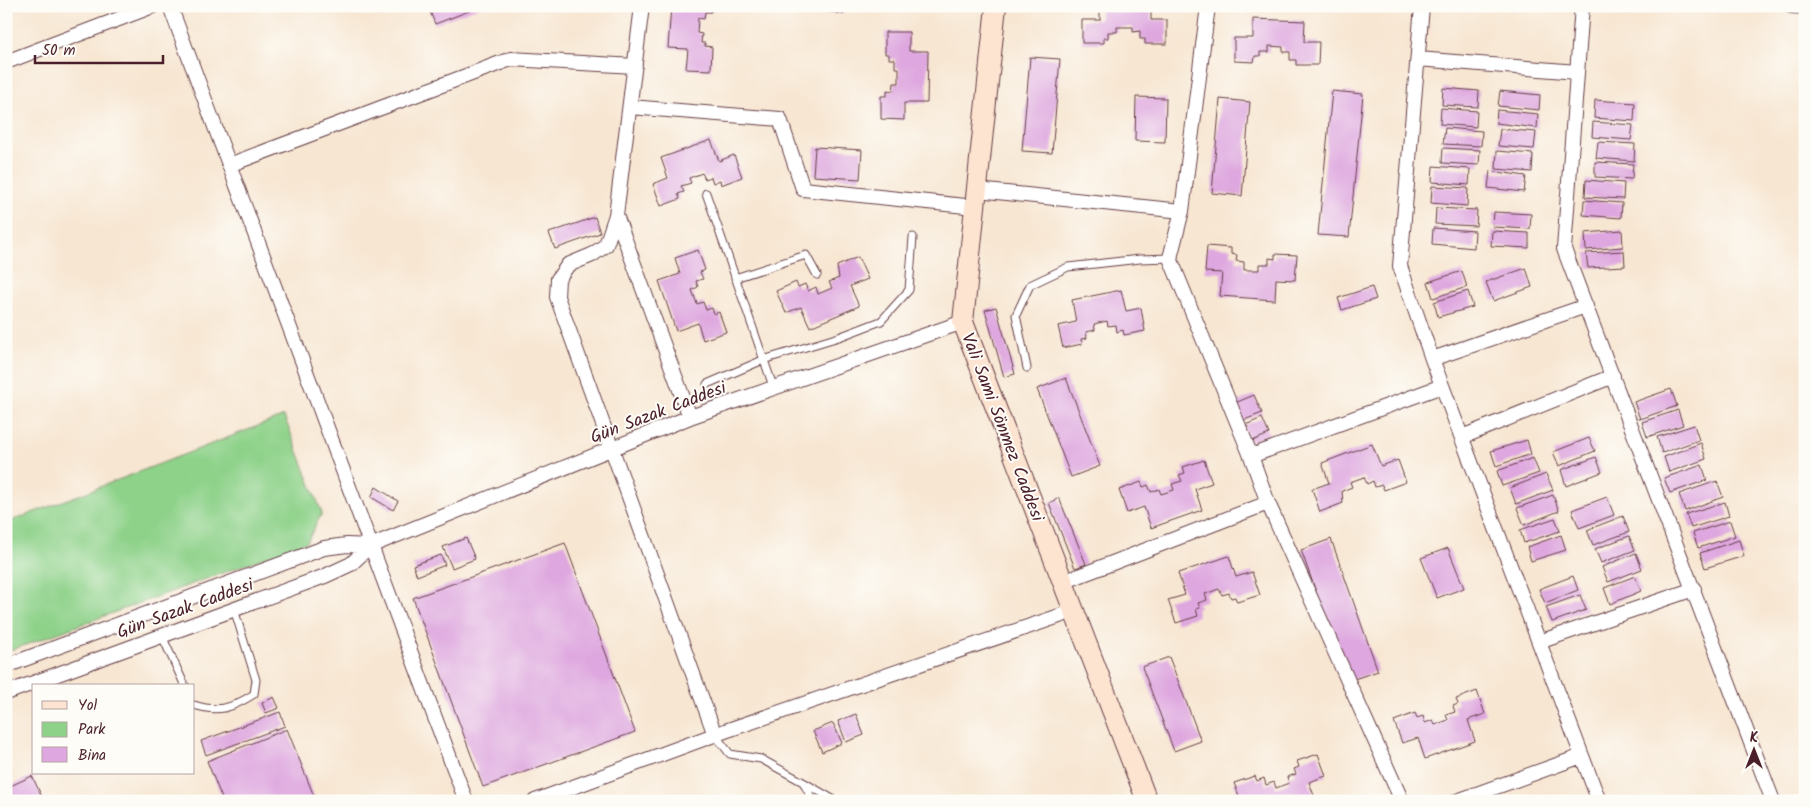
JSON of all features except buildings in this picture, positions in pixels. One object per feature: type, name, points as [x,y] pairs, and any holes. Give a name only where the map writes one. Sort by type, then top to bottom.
[{"type":"main road","name":"Vali Sami Sönmez Caddesi","points":[[996,6],[963,322],[1147,801]]},
{"type":"street","points":[[6,62],[153,6]]},
{"type":"street","points":[[170,6],[466,801]]},
{"type":"street","points":[[642,6],[616,215],[606,245],[592,255],[568,265],[558,278],[557,297],[715,735]]},
{"type":"street","points":[[1208,6],[1182,211],[1170,258],[1251,456],[1268,504],[1402,801]]},
{"type":"street","points":[[1422,6],[1400,266],[1442,386],[1599,801]]},
{"type":"street","points":[[1582,6],[1564,249],[1694,589],[1771,800]]},
{"type":"street","points":[[1791,6],[1805,7]]},
{"type":"street","points":[[229,165],[510,59],[635,66]]},
{"type":"street","points":[[1418,59],[1577,72]]},
{"type":"street","points":[[630,107],[780,119],[803,189],[1182,211]]},
{"type":"street","points":[[616,215],[690,417]]},
{"type":"street","points":[[1432,359],[1586,306]]},
{"type":"street","name":"Gün Sazak Caddesi","points":[[6,693],[325,576],[350,564],[370,546],[690,417],[963,322]]},
{"type":"street","points":[[1462,437],[1613,376]]},
{"type":"street","points":[[1251,456],[1442,386]]},
{"type":"street","points":[[1063,582],[1268,504]]},
{"type":"street","name":"Gün Sazak Caddesi","points":[[6,666],[324,548],[347,545],[370,546]]},
{"type":"street","points":[[1540,642],[1694,589]]},
{"type":"street","points":[[534,801],[715,735],[1074,612]]},
{"type":"street","points":[[1457,801],[1582,756]]},
{"type":"lane","points":[[706,193],[774,389]]},
{"type":"lane","points":[[707,384],[763,360],[839,337],[881,320],[909,290],[913,236]]},
{"type":"lane","points":[[735,278],[806,255],[817,275]]},
{"type":"lane","points":[[1027,368],[1016,315],[1030,285],[1068,267],[1140,259],[1170,258]]},
{"type":"lane","points":[[195,705],[211,710],[227,708],[235,706],[254,694],[256,680],[234,610]]},
{"type":"lane","points":[[162,636],[184,684]]},
{"type":"lane","points":[[715,735],[730,754],[761,759],[836,801]]},
{"type":"lane","points":[[803,782],[813,801]]},
{"type":"green space","points":[[284,416],[322,513],[307,542],[6,652],[6,523]]}]
